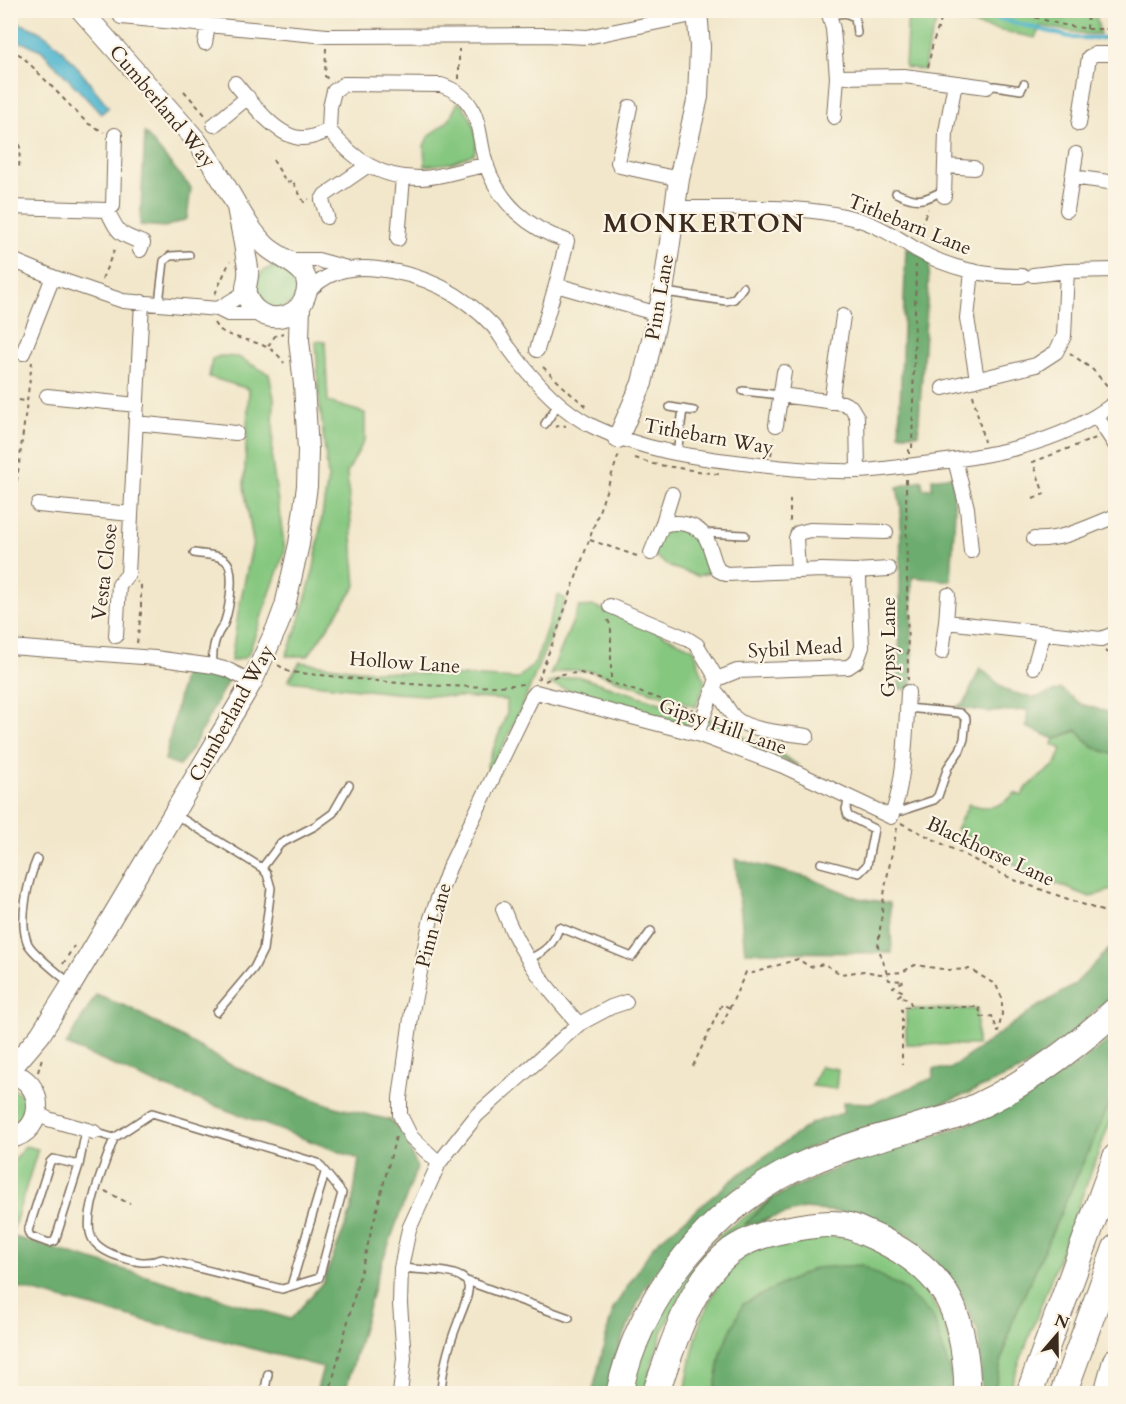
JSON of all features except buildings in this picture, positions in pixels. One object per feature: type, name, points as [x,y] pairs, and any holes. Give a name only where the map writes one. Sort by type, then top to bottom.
[{"type":"highway","points":[[619,1394],[632,1349],[647,1316],[665,1286],[688,1254],[712,1227],[750,1195],[776,1178],[807,1163],[857,1144],[957,1115],[996,1096],[1034,1074],[1086,1038],[1116,1010]]},
{"type":"highway","points":[[1029,1394],[1116,1157]]},
{"type":"highway","points":[[655,1394],[692,1298],[708,1274],[729,1252],[755,1237],[818,1224],[849,1226],[891,1244],[909,1255],[935,1280],[949,1300],[956,1320],[968,1379],[967,1394]]},
{"type":"highway","points":[[1063,1394],[1116,1248]]},
{"type":"highway","points":[[671,1394],[680,1328]]},
{"type":"highway","points":[[1107,1394],[1116,1361]]},
{"type":"main road","name":"Cumberland Way","points":[[81,10],[196,140],[210,159],[237,207],[266,247],[300,269],[303,292],[293,361]]},
{"type":"main road","name":"Pinn Lane","points":[[618,438],[642,383],[663,292],[679,179],[698,97],[700,47],[697,12]]},
{"type":"main road","name":"Cumberland Way","points":[[10,1072],[39,1035],[72,984],[252,682],[285,606],[299,544],[307,486],[308,450],[304,385],[270,316],[251,305],[237,207]]},
{"type":"main road","points":[[247,284],[254,266],[262,260],[272,257],[286,259]]},
{"type":"main road","points":[[270,316],[287,315],[303,292]]},
{"type":"main road","name":"Cumberland Way","points":[[31,1085],[31,1069],[39,1035]]},
{"type":"main road","points":[[10,1072],[31,1085],[36,1095],[38,1113],[25,1133],[10,1138]]},
{"type":"street","points":[[121,17],[327,36],[545,35],[587,37],[697,12]]},
{"type":"street","points":[[829,13],[837,77],[834,117]]},
{"type":"street","points":[[205,43],[208,25]]},
{"type":"street","points":[[1079,124],[1089,57],[1095,54],[1116,54]]},
{"type":"street","points":[[837,77],[904,76],[987,87]]},
{"type":"street","points":[[235,83],[270,122],[290,137],[308,138],[329,130]]},
{"type":"street","points":[[944,193],[946,132],[955,83]]},
{"type":"street","points":[[487,165],[423,178],[403,177],[367,166],[347,150],[329,130],[330,107],[334,91],[344,84],[441,85],[459,94],[475,111],[487,165],[502,195],[516,213],[536,228],[567,241],[537,350]]},
{"type":"street","points":[[214,125],[248,97]]},
{"type":"street","points":[[630,107],[618,162],[620,166],[679,179]]},
{"type":"street","points":[[10,207],[107,210],[112,206],[115,135]]},
{"type":"street","points":[[1066,210],[1076,154]]},
{"type":"street","points":[[327,217],[322,200],[325,195],[367,166]]},
{"type":"street","points":[[946,166],[974,168]]},
{"type":"street","points":[[398,239],[403,177]]},
{"type":"street","points":[[1072,177],[1116,183]]},
{"type":"street","name":"Tithebarn Lane","points":[[674,208],[772,209],[834,214],[859,220],[954,267],[995,275],[1116,270]]},
{"type":"street","points":[[107,210],[120,234],[143,243],[140,250]]},
{"type":"street","points":[[10,259],[96,293],[123,301],[215,308],[228,314],[270,316]]},
{"type":"street","name":"Tithebarn Way","points":[[286,259],[318,260],[347,268],[396,271],[427,280],[450,292],[479,313],[494,328],[535,380],[580,427],[677,454],[769,466],[858,471],[956,460],[1014,448],[1073,429],[1097,417],[1116,402]]},
{"type":"street","name":"Tithebarn Way","points":[[303,292],[323,278],[347,268]]},
{"type":"street","points":[[943,388],[1036,365],[1056,352],[1065,336],[1067,271]]},
{"type":"street","points":[[23,353],[53,277]]},
{"type":"street","points":[[971,280],[967,318],[977,379]]},
{"type":"street","points":[[215,308],[247,284]]},
{"type":"street","points":[[556,285],[658,314]]},
{"type":"street","name":"Vesta Close","points":[[116,636],[119,585],[128,574],[142,302]]},
{"type":"street","points":[[831,402],[843,316]]},
{"type":"street","points":[[776,425],[784,372]]},
{"type":"street","points":[[780,395],[843,403],[851,407],[857,417],[858,471]]},
{"type":"street","points":[[47,396],[137,405]]},
{"type":"street","points":[[1097,417],[1116,446]]},
{"type":"street","points":[[136,423],[236,433]]},
{"type":"street","points":[[956,460],[967,508],[971,551]]},
{"type":"street","points":[[651,554],[672,494]]},
{"type":"street","name":"Vesta Close","points":[[38,505],[131,514]]},
{"type":"street","points":[[1034,540],[1062,537],[1116,516]]},
{"type":"street","points":[[662,526],[675,522],[688,525],[701,533],[706,537],[718,570],[726,574],[889,568]]},
{"type":"street","points":[[798,571],[796,538],[798,533],[810,530],[886,532]]},
{"type":"street","name":"Sybil Mead","points":[[715,685],[737,671],[848,667],[857,661],[862,647],[859,579],[855,571]]},
{"type":"street","points":[[942,652],[948,595]]},
{"type":"street","points":[[610,606],[686,638],[697,645],[722,698],[740,722],[750,726],[807,736]]},
{"type":"street","points":[[946,622],[1101,639],[1116,633]]},
{"type":"street","points":[[1034,667],[1044,632]]},
{"type":"street","points":[[10,647],[213,666],[228,670],[252,682]]},
{"type":"street","points":[[697,734],[715,685]]},
{"type":"street","name":"Gipsy Hill Lane","points":[[534,686],[697,734],[783,766],[849,798],[894,816]]},
{"type":"street","name":"Pinn Lane","points":[[400,1115],[400,1098],[412,1011],[432,918],[449,868],[532,697],[534,686]]},
{"type":"street","name":"Gypsy Lane","points":[[894,816],[900,781],[908,692]]},
{"type":"street","points":[[503,909],[511,932],[527,960],[579,1024]]},
{"type":"street","points":[[400,1394],[404,1358],[400,1304],[401,1269],[409,1229],[440,1163],[477,1115],[579,1024],[610,1007],[626,1002]]},
{"type":"street","points":[[38,1113],[90,1131]]},
{"type":"street","points":[[400,1115],[411,1137],[440,1163]]},
{"type":"lane","points":[[829,13],[845,13],[855,17],[857,33]]},
{"type":"lane","points":[[987,87],[1021,90],[1024,84]]},
{"type":"lane","points":[[896,193],[910,200],[921,200],[944,193]]},
{"type":"lane","points":[[159,303],[164,261],[170,256],[189,255]]},
{"type":"lane","points":[[663,292],[726,301],[734,299],[743,287]]},
{"type":"lane","points":[[743,391],[780,395]]},
{"type":"lane","points":[[546,422],[559,403]]},
{"type":"lane","points":[[670,407],[694,411]]},
{"type":"lane","points":[[677,454],[683,410]]},
{"type":"lane","points":[[701,533],[745,535]]},
{"type":"lane","points":[[194,553],[218,557],[227,561],[231,569],[231,587],[225,623],[217,635],[212,655],[213,666]]},
{"type":"lane","points":[[894,816],[934,800],[938,796],[948,768],[960,750],[964,739],[964,716],[960,713],[907,708]]},
{"type":"lane","points":[[262,868],[280,844],[315,826],[333,813],[349,785]]},
{"type":"lane","points":[[821,863],[859,873],[867,865],[874,829],[848,816],[846,809],[849,798]]},
{"type":"lane","points":[[174,814],[262,868],[267,873],[271,888],[263,950],[254,968],[217,1012]]},
{"type":"lane","points":[[37,859],[30,875],[25,910],[28,945],[72,984]]},
{"type":"lane","points":[[527,960],[542,953],[553,943],[559,927],[632,957],[651,932]]},
{"type":"lane","points":[[152,1113],[318,1163],[342,1193],[319,1278],[282,1289],[162,1259],[137,1263],[109,1253],[98,1246],[90,1235],[89,1216],[114,1138],[152,1113]]},
{"type":"lane","points":[[79,1165],[53,1159],[50,1162],[28,1231],[30,1236],[49,1243],[55,1241],[90,1131],[114,1138]]},
{"type":"lane","points":[[291,1286],[325,1173]]},
{"type":"lane","points":[[401,1269],[463,1277],[467,1281],[569,1318]]},
{"type":"lane","points":[[441,1394],[442,1376],[448,1350],[467,1299],[469,1289],[467,1281]]},
{"type":"lane","points":[[264,1394],[268,1374]]},
{"type":"path","points":[[926,78],[933,42],[945,10]]},
{"type":"path","points":[[1009,10],[1087,29],[1116,29]]},
{"type":"path","points":[[1087,29],[1088,10]]},
{"type":"path","points":[[326,43],[325,76],[337,88]]},
{"type":"path","points":[[459,47],[459,94]]},
{"type":"path","points":[[10,49],[22,56],[87,123],[115,135]]},
{"type":"path","points":[[184,91],[214,125]]},
{"type":"path","points":[[10,145],[20,146],[19,169],[10,168]]},
{"type":"path","points":[[273,160],[287,183],[292,180],[304,202],[315,195],[322,200]]},
{"type":"path","points":[[909,456],[909,450],[912,450],[914,248],[929,207],[944,193]]},
{"type":"path","points":[[96,293],[120,234]]},
{"type":"path","points":[[232,255],[215,308],[215,326],[228,334],[268,346],[280,356],[293,361]]},
{"type":"path","points":[[10,535],[26,401],[36,340],[28,337]]},
{"type":"path","points":[[1079,359],[1093,370],[1116,396]]},
{"type":"path","points":[[542,367],[592,410],[580,427],[555,428],[546,422]]},
{"type":"path","points":[[973,398],[984,445]]},
{"type":"path","points":[[10,399],[26,401]]},
{"type":"path","points":[[769,466],[776,425]]},
{"type":"path","points":[[1033,499],[1044,494],[1033,462],[1107,433]]},
{"type":"path","points":[[631,456],[653,464],[728,475]]},
{"type":"path","points":[[534,686],[558,629],[616,465]]},
{"type":"path","name":"Gypsy Lane","points":[[905,475],[908,692]]},
{"type":"path","points":[[790,499],[790,522]]},
{"type":"path","points":[[590,540],[647,559],[651,554]]},
{"type":"path","points":[[128,574],[141,584],[141,613],[135,657]]},
{"type":"path","points":[[610,606],[607,616],[611,627],[611,683]]},
{"type":"path","name":"Hollow Lane","points":[[272,663],[289,672],[407,684],[496,687],[534,686],[561,674],[581,673],[704,713]]},
{"type":"path","points":[[894,816],[878,946],[889,980],[904,981],[893,987],[904,992],[898,996],[909,999],[912,1007]]},
{"type":"path","name":"Blackhorse Lane","points":[[894,816],[1014,880],[1116,916]]},
{"type":"path","points":[[722,1025],[746,972],[753,973],[798,959],[810,968],[824,964],[841,974],[864,971],[880,974],[902,972],[915,965],[949,970],[970,969],[996,985],[1002,998],[1002,1014],[998,1032],[992,1016],[981,1017],[980,1007],[902,1007],[902,1064]]},
{"type":"path","points":[[693,1066],[722,1004],[730,1008]]},
{"type":"path","points":[[329,1394],[400,1115]]},
{"type":"green space","points":[[908,11],[1041,11],[1063,19],[1073,14],[1074,11],[1095,11],[1100,34],[1086,34],[1041,26],[1035,38],[947,19],[939,15],[928,47],[924,70],[905,67]]},
{"type":"green space","points":[[458,102],[471,119],[476,141],[474,154],[451,163],[425,166],[424,146],[428,137],[449,120]]},
{"type":"green space","points":[[145,133],[191,188],[187,219],[165,227],[140,225]]},
{"type":"green space","points":[[906,247],[930,260],[918,434],[899,434]]},
{"type":"green space","points":[[273,267],[286,272],[297,289],[294,300],[285,307],[274,310],[255,298],[255,287],[260,274]]},
{"type":"green space","points":[[316,341],[325,342],[328,402],[365,413],[365,439],[347,473],[356,586],[308,656],[286,656],[298,626],[314,568],[328,477],[319,398]]},
{"type":"green space","points":[[220,356],[238,357],[269,374],[274,398],[272,461],[285,551],[248,655],[231,661],[253,542],[244,486],[249,389],[209,377],[212,359]]},
{"type":"green space","points":[[952,476],[955,511],[951,581],[912,577],[912,690],[899,689],[901,509],[897,487],[922,480],[923,489],[932,488],[932,479]]},
{"type":"green space","points":[[662,526],[697,529],[718,570],[698,576],[670,567],[651,553]]},
{"type":"green space","points":[[558,595],[566,599],[518,716],[489,773],[487,765],[507,713],[507,700],[393,693],[288,681],[300,662],[358,670],[517,679],[535,663]]},
{"type":"green space","points":[[594,606],[694,649],[705,683],[696,707],[591,671],[566,670],[550,675],[579,607]]},
{"type":"green space","points":[[185,667],[230,676],[193,747],[179,766],[165,760]]},
{"type":"green space","points":[[980,668],[1007,691],[1034,698],[1061,689],[1081,704],[1115,714],[1115,755],[1093,747],[1077,730],[1055,739],[1026,727],[1028,710],[988,712],[956,707],[965,702]]},
{"type":"green space","points":[[577,676],[697,715],[692,723],[687,725],[548,684]]},
{"type":"green space","points":[[709,718],[779,753],[799,766],[717,734],[710,730],[707,724]]},
{"type":"green space","points":[[1077,731],[1092,747],[1115,755],[1115,889],[1090,897],[1027,872],[956,829],[969,804],[988,807],[1005,802],[1015,793],[1022,796],[1026,788],[1056,764],[1062,749],[1052,744],[1055,739]]},
{"type":"green space","points":[[735,859],[809,878],[858,898],[890,903],[892,953],[745,952]]},
{"type":"green space","points":[[1115,943],[1115,992],[1069,1036],[1023,1069],[967,1094],[921,1111],[856,1130],[804,1150],[739,1187],[678,1242],[644,1289],[613,1362],[608,1393],[592,1394],[613,1309],[654,1245],[737,1176],[812,1123],[843,1113],[843,1102],[873,1103],[933,1078],[934,1069],[950,1069],[1034,1009],[1073,986]]},
{"type":"green space","points":[[96,995],[130,1008],[229,1064],[269,1082],[335,1107],[390,1120],[405,1137],[417,1168],[378,1273],[345,1393],[316,1393],[323,1367],[11,1286],[11,1236],[291,1319],[323,1282],[351,1212],[359,1159],[156,1084],[66,1045]]},
{"type":"green space","points":[[906,1009],[977,1009],[977,1045],[906,1044]]},
{"type":"green space","points":[[1115,1035],[1115,1091],[1012,1322],[993,1393],[982,1393],[978,1332],[955,1284],[911,1237],[865,1214],[804,1209],[744,1225],[774,1197],[860,1158],[912,1144],[990,1116],[1077,1065]]},
{"type":"green space","points":[[820,1066],[838,1069],[836,1089],[812,1086]]},
{"type":"green space","points":[[11,1087],[23,1096],[25,1109],[18,1122],[11,1125]]},
{"type":"green space","points":[[1115,1091],[1115,1109],[1008,1393],[993,1394],[1012,1322]]},
{"type":"green space","points":[[25,1146],[38,1149],[11,1236],[11,1165]]},
{"type":"green space","points":[[774,1197],[745,1224],[771,1218],[743,1233],[687,1285],[664,1328],[651,1366],[645,1393],[627,1394],[636,1361],[678,1282],[723,1232]]},
{"type":"green space","points":[[857,1236],[917,1272],[946,1328],[953,1355],[952,1379],[933,1317],[815,1268],[743,1304],[715,1387],[721,1393],[685,1394],[698,1330],[706,1309],[728,1272],[744,1257],[784,1237]]},
{"type":"green space","points":[[861,1265],[903,1288],[933,1317],[952,1379],[951,1393],[721,1394],[715,1387],[722,1349],[743,1304],[815,1268]]},
{"type":"water","points":[[10,20],[37,30],[54,42],[71,59],[109,107],[101,114],[41,50],[11,38]]},
{"type":"waterway","points":[[965,10],[1074,38],[1116,38]]},
{"type":"district","name":"MONKERTON","points":[[704,223]]}]
